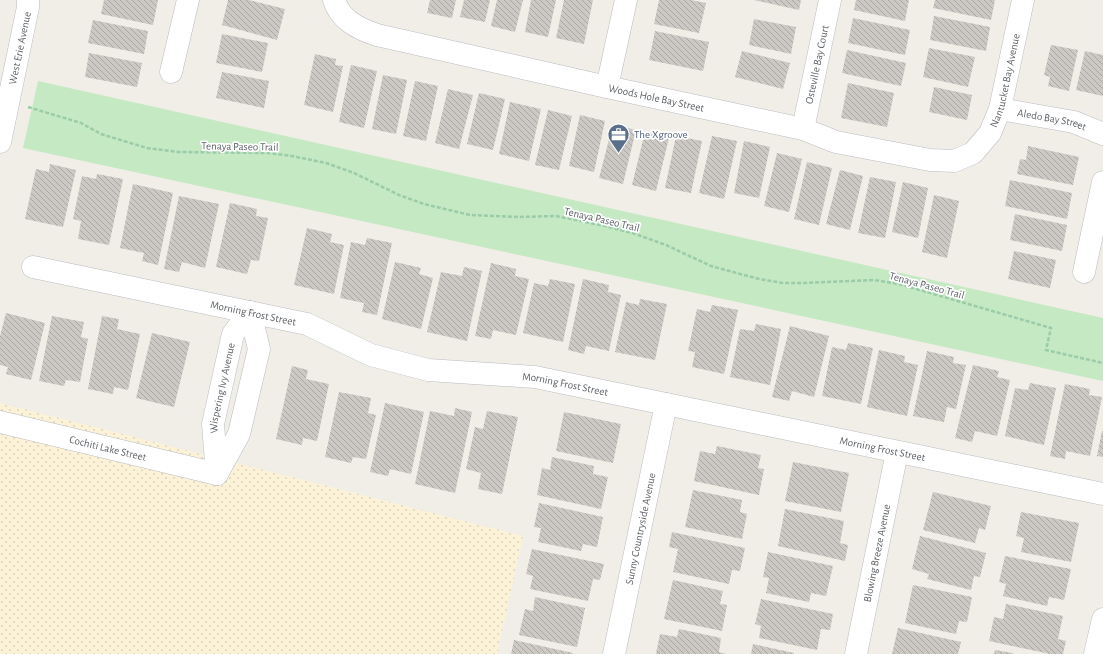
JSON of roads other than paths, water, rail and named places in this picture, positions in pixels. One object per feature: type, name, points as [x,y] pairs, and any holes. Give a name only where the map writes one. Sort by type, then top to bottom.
[{"type":"street","name":"West Erie Avenue","points":[[0,142],[28,8],[28,0]]},
{"type":"street","points":[[170,72],[188,0]]},
{"type":"street","points":[[606,87],[626,0]]},
{"type":"street","name":"Osteville Bay Court","points":[[804,129],[830,0]]},
{"type":"street","name":"Nantucket Bay Avenue","points":[[973,153],[990,133],[1000,109],[1023,0]]},
{"type":"street","name":"Woods Hole Bay Street","points":[[338,8],[360,29],[377,35],[606,87],[804,129],[836,142],[930,160],[954,161],[973,153]]},
{"type":"street","name":"Aledo Bay Street","points":[[1000,109],[1074,122],[1103,134]]},
{"type":"street","points":[[1084,272],[1103,182]]},
{"type":"street","name":"Morning Frost Street","points":[[33,267],[307,324],[372,355],[428,370],[535,377],[1103,494]]},
{"type":"street","name":"Wispering Ivy Avenue","points":[[217,474],[213,424],[233,334],[250,312]]},
{"type":"street","name":"Sunny Countryside Avenue","points":[[614,654],[666,404]]},
{"type":"street","name":"Cochiti Lake Street","points":[[0,422],[217,474]]},
{"type":"street","name":"Blowing Breeze Avenue","points":[[856,654],[897,452]]},
{"type":"street","points":[[1096,654],[1103,619]]},
{"type":"place","name":"The Xgroove","points":[[618,154]]}]
